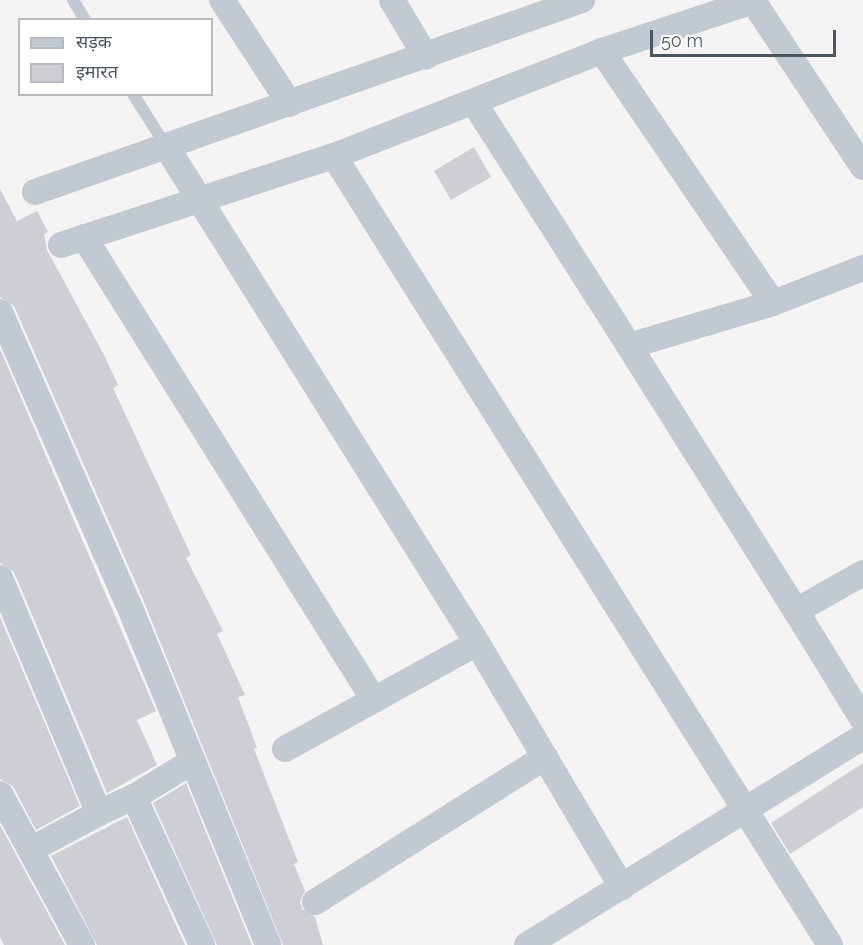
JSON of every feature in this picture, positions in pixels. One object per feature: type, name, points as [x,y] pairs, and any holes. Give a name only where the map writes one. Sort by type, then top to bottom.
[{"type":"street","points":[[222,0],[290,104]]},
{"type":"street","points":[[392,0],[426,57]]},
{"type":"street","points":[[35,192],[426,57],[582,0]]},
{"type":"street","points":[[374,700],[72,241],[198,198],[334,156],[475,104],[602,51],[754,0],[863,167]]},
{"type":"street","points":[[602,51],[773,303]]},
{"type":"street","points":[[475,104],[863,720]]},
{"type":"street","points":[[166,146],[477,643],[622,887]]},
{"type":"street","points":[[334,156],[830,945]]},
{"type":"street","points":[[629,346],[773,303],[863,268]]},
{"type":"street","points":[[0,312],[193,761],[268,945]]},
{"type":"street","points":[[796,611],[863,573]]},
{"type":"street","points":[[0,578],[99,813]]},
{"type":"street","points":[[285,749],[477,643]]},
{"type":"street","points":[[527,945],[863,737]]},
{"type":"street","points":[[315,902],[545,757]]},
{"type":"street","points":[[32,849],[134,797],[193,761]]},
{"type":"street","points":[[0,794],[32,849],[82,945]]},
{"type":"street","points":[[134,797],[202,945]]},
{"type":"lane","points":[[73,0],[84,18]]},
{"type":"lane","points":[[134,96],[166,146]]},
{"type":"building","points":[[474,147],[491,177],[451,200],[434,171]]},
{"type":"building","points":[[0,189],[17,221],[37,211],[48,232],[44,234],[47,250],[104,355],[118,385],[113,388],[191,555],[186,558],[223,631],[217,634],[245,695],[238,697],[257,748],[254,749],[298,862],[294,864],[305,891],[300,902],[302,909],[315,917],[323,945],[283,945],[142,597],[14,306],[0,297]]},
{"type":"building","points":[[0,349],[156,711],[137,720],[157,765],[107,793],[14,572],[0,563]]},
{"type":"building","points":[[0,617],[80,806],[36,830],[13,786],[0,779]]},
{"type":"building","points":[[863,763],[863,807],[790,854],[771,823]]},
{"type":"building","points":[[186,783],[252,945],[217,945],[153,803]]},
{"type":"building","points":[[127,817],[185,945],[97,945],[51,856]]},
{"type":"building","points":[[0,825],[65,945],[4,945],[0,937]]}]
